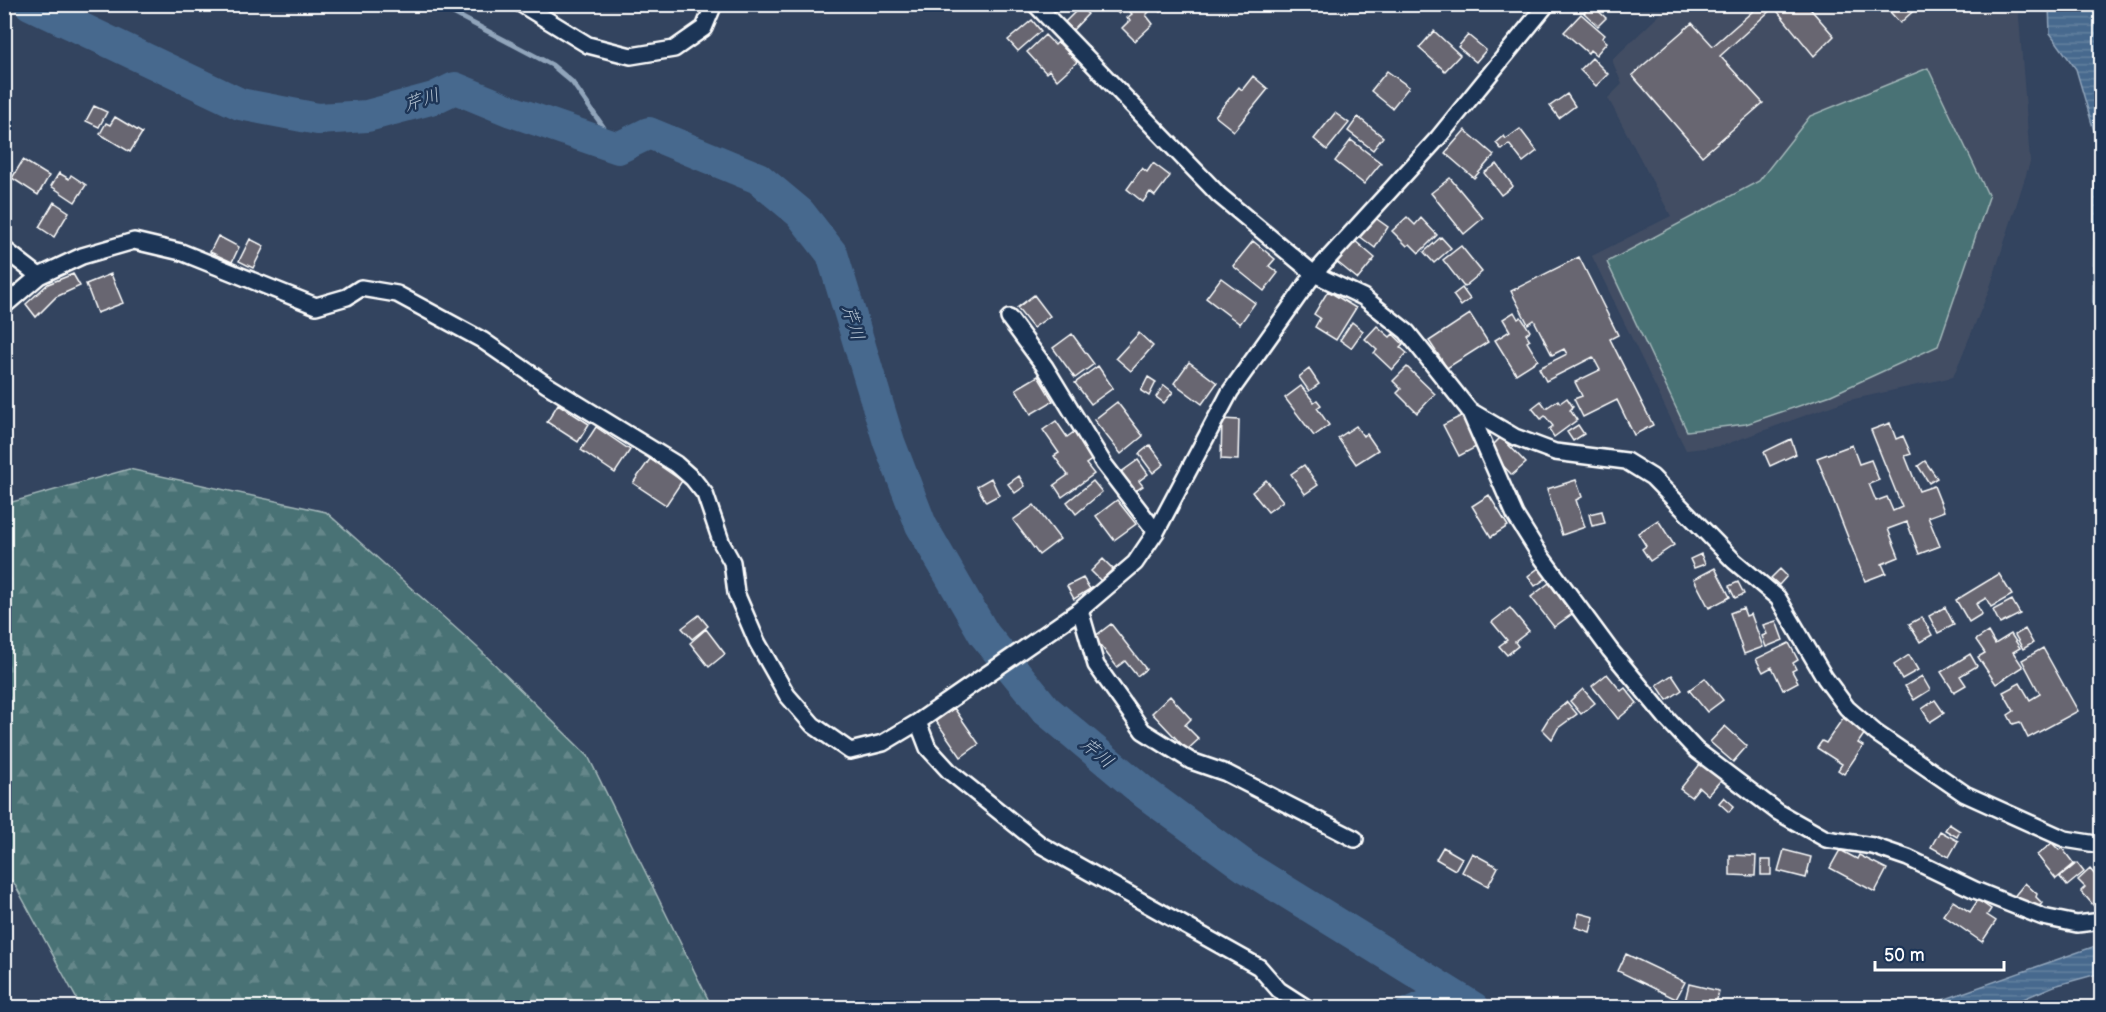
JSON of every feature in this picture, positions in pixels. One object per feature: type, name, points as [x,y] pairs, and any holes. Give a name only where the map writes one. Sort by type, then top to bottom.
[{"type":"street","points":[[520,4],[588,45],[631,56],[674,49],[704,28],[714,4]]},
{"type":"street","points":[[1035,4],[1219,195],[1314,274],[1363,297],[1407,332],[1469,410],[1515,515],[1540,555],[1610,650],[1696,750],[1778,812],[1826,839],[1873,846],[1908,858],[1975,890],[2043,917],[2077,924],[2102,921]]},
{"type":"street","points":[[4,306],[39,276],[82,256],[134,241],[181,252],[316,306],[347,297],[361,288],[397,294],[482,340],[548,385],[676,464],[693,479],[705,494],[722,544],[732,562],[736,593],[757,642],[787,695],[813,725],[850,751],[883,743],[918,722],[1080,610],[1135,563],[1156,532],[1230,392],[1314,274],[1438,138],[1547,4]]},
{"type":"street","points":[[4,249],[39,276]]},
{"type":"street","points":[[1009,318],[1045,367],[1104,464],[1156,532]]},
{"type":"street","points":[[1469,410],[1515,437],[1555,452],[1626,461],[1652,477],[1734,561],[1778,598],[1825,678],[1847,708],[1876,733],[1965,794],[2065,839],[2102,845]]},
{"type":"street","points":[[1080,610],[1096,665],[1143,730],[1191,760],[1226,773],[1355,839]]},
{"type":"street","points":[[918,722],[928,748],[950,772],[1041,845],[1258,968],[1278,990],[1307,1008]]},
{"type":"shaded area","points":[[1670,5],[2018,5],[2030,162],[1989,290],[1953,377],[1845,401],[1721,446],[1686,450],[1592,256],[1671,216],[1608,98],[1622,84],[1612,60]]},
{"type":"green space","points":[[1928,68],[1989,197],[1938,346],[1831,395],[1746,424],[1687,431],[1607,262],[1759,181],[1810,116]]},
{"type":"green space","points":[[129,469],[326,512],[478,648],[588,756],[712,1007],[81,1007],[14,883],[5,876],[5,504]]},
{"type":"water","points":[[2049,5],[2101,5],[2101,325],[2093,302],[2095,134],[2076,69],[2050,33]]},
{"type":"water","points":[[2101,944],[2101,973],[2054,986],[2004,1007],[1923,1007]]},
{"type":"building","points":[[1108,4],[1128,4],[1119,14]]},
{"type":"building","points":[[1135,4],[1167,6],[1160,12],[1154,7],[1146,15],[1153,24],[1135,41],[1122,28],[1130,20],[1127,18],[1132,14],[1129,11]]},
{"type":"building","points":[[1761,4],[1806,4],[1834,36],[1814,56],[1774,7],[1720,56],[1763,103],[1702,156],[1632,75],[1692,23],[1713,46]]},
{"type":"building","points":[[1883,4],[1920,4],[1920,5],[1900,23]]},
{"type":"building","points":[[1592,5],[1606,18],[1598,26],[1584,13]]},
{"type":"building","points":[[1080,7],[1088,14],[1073,30],[1065,22]]},
{"type":"building","points":[[1581,14],[1605,35],[1602,38],[1607,42],[1596,55],[1590,50],[1588,53],[1564,32]]},
{"type":"building","points":[[1032,20],[1041,31],[1018,51],[1008,40]]},
{"type":"building","points":[[1434,31],[1460,55],[1445,71],[1419,48]]},
{"type":"building","points":[[1045,35],[1055,45],[1058,42],[1077,62],[1057,80],[1049,70],[1046,73],[1027,52]]},
{"type":"building","points":[[1468,35],[1486,50],[1476,62],[1458,47]]},
{"type":"building","points":[[1592,58],[1608,74],[1596,86],[1580,70]]},
{"type":"building","points":[[1387,71],[1409,87],[1392,108],[1371,91]]},
{"type":"building","points":[[1253,76],[1268,89],[1234,131],[1215,116],[1239,87],[1242,90]]},
{"type":"building","points":[[1567,94],[1575,106],[1559,118],[1550,106]]},
{"type":"building","points":[[94,106],[107,112],[99,127],[86,121]]},
{"type":"building","points":[[1335,113],[1349,123],[1327,150],[1314,139]]},
{"type":"building","points":[[115,117],[142,133],[130,152],[100,134],[106,123],[110,125]]},
{"type":"building","points":[[1358,117],[1383,137],[1373,150],[1348,131]]},
{"type":"building","points":[[1520,129],[1537,151],[1523,162],[1509,144],[1502,150],[1496,143],[1504,136],[1506,139]]},
{"type":"building","points":[[1465,130],[1494,155],[1474,178],[1445,153]]},
{"type":"building","points":[[1351,140],[1381,163],[1364,184],[1335,161]]},
{"type":"building","points":[[23,160],[49,176],[38,195],[12,178]]},
{"type":"building","points":[[1153,163],[1170,176],[1155,196],[1150,192],[1143,202],[1127,189],[1142,168],[1147,172]]},
{"type":"building","points":[[1497,164],[1513,186],[1501,195],[1484,173]]},
{"type":"building","points":[[59,173],[69,179],[71,175],[86,185],[75,202],[51,186]]},
{"type":"building","points":[[1450,178],[1483,218],[1464,234],[1431,193]]},
{"type":"building","points":[[54,202],[69,212],[54,237],[39,227]]},
{"type":"building","points":[[1374,217],[1388,227],[1375,248],[1358,235]]},
{"type":"building","points":[[1407,217],[1415,225],[1421,218],[1437,235],[1419,253],[1410,244],[1407,246],[1392,231]]},
{"type":"building","points":[[218,236],[239,247],[232,262],[210,252]]},
{"type":"building","points":[[1441,237],[1451,248],[1434,263],[1424,252]]},
{"type":"building","points":[[250,239],[264,246],[253,268],[239,261]]},
{"type":"building","points":[[1354,240],[1375,258],[1358,279],[1337,262]]},
{"type":"building","points":[[1253,241],[1275,259],[1269,266],[1278,273],[1264,291],[1233,266]]},
{"type":"building","points":[[1461,246],[1482,272],[1464,287],[1443,260]]},
{"type":"building","points":[[1579,257],[1618,335],[1610,339],[1653,425],[1634,435],[1617,400],[1583,417],[1574,399],[1582,396],[1575,382],[1600,370],[1593,357],[1546,381],[1539,368],[1567,354],[1564,349],[1552,355],[1534,320],[1528,324],[1511,291]]},
{"type":"building","points":[[73,274],[80,286],[56,297],[36,317],[26,304],[48,284]]},
{"type":"building","points":[[111,274],[123,303],[97,313],[86,284]]},
{"type":"building","points":[[1221,278],[1255,303],[1240,324],[1206,298]]},
{"type":"building","points":[[1462,288],[1470,299],[1461,306],[1453,295]]},
{"type":"building","points":[[1328,291],[1356,308],[1336,340],[1315,327],[1320,318],[1314,314]]},
{"type":"building","points":[[1034,295],[1050,316],[1033,328],[1017,308]]},
{"type":"building","points":[[1514,312],[1518,319],[1521,317],[1530,331],[1526,334],[1530,340],[1527,342],[1538,360],[1516,374],[1495,340],[1510,331],[1503,319]]},
{"type":"building","points":[[1470,314],[1488,342],[1447,368],[1429,341]]},
{"type":"building","points":[[1352,322],[1363,331],[1351,348],[1340,340]]},
{"type":"building","points":[[1377,326],[1390,337],[1393,334],[1403,344],[1400,347],[1407,353],[1392,370],[1374,353],[1377,350],[1365,339]]},
{"type":"building","points":[[1139,333],[1153,346],[1131,371],[1116,358]]},
{"type":"building","points":[[1072,334],[1094,364],[1075,378],[1053,348]]},
{"type":"building","points":[[1189,362],[1217,383],[1202,404],[1174,383]]},
{"type":"building","points":[[1098,366],[1113,388],[1091,404],[1075,383]]},
{"type":"building","points":[[1407,367],[1435,394],[1417,413],[1397,393],[1401,389],[1393,381]]},
{"type":"building","points":[[1309,369],[1319,384],[1309,391],[1299,377]]},
{"type":"building","points":[[1038,376],[1053,401],[1031,414],[1016,389]]},
{"type":"building","points":[[1148,377],[1156,382],[1149,396],[1141,391]]},
{"type":"building","points":[[1164,385],[1173,392],[1164,403],[1156,397]]},
{"type":"building","points":[[1301,386],[1314,402],[1317,400],[1321,405],[1317,408],[1329,425],[1314,436],[1285,398]]},
{"type":"building","points":[[1567,398],[1573,407],[1570,410],[1577,420],[1554,437],[1549,429],[1553,426],[1545,416],[1541,419],[1532,408],[1541,401],[1546,408],[1558,400],[1560,403]]},
{"type":"building","points":[[1117,402],[1143,436],[1121,454],[1094,420]]},
{"type":"building","points":[[558,404],[589,424],[578,442],[547,422]]},
{"type":"building","points":[[1463,415],[1478,446],[1459,456],[1443,425]]},
{"type":"building","points":[[1222,419],[1239,420],[1238,460],[1221,459]]},
{"type":"building","points":[[1056,421],[1067,437],[1074,432],[1093,459],[1086,464],[1094,474],[1062,497],[1054,485],[1068,475],[1054,456],[1059,453],[1043,430]]},
{"type":"building","points":[[1890,423],[1896,439],[1903,436],[1911,454],[1905,456],[1919,491],[1934,486],[1944,511],[1928,517],[1940,546],[1919,554],[1907,522],[1888,529],[1899,557],[1882,564],[1886,573],[1865,581],[1817,458],[1852,445],[1859,464],[1871,460],[1879,480],[1869,484],[1876,501],[1887,497],[1893,511],[1902,507],[1871,430]]},
{"type":"building","points":[[1578,425],[1584,434],[1573,441],[1567,432]]},
{"type":"building","points":[[1356,426],[1363,436],[1367,434],[1378,450],[1356,464],[1338,438]]},
{"type":"building","points":[[596,427],[630,450],[615,473],[581,450]]},
{"type":"building","points":[[1501,437],[1526,463],[1512,475],[1488,450]]},
{"type":"building","points":[[1791,439],[1796,454],[1770,466],[1764,452]]},
{"type":"building","points":[[1150,445],[1164,464],[1153,473],[1139,454]]},
{"type":"building","points":[[650,459],[682,481],[666,505],[633,483]]},
{"type":"building","points":[[1138,460],[1148,474],[1139,481],[1143,486],[1131,494],[1117,475]]},
{"type":"building","points":[[1925,461],[1937,478],[1929,483],[1918,466]]},
{"type":"building","points":[[1304,465],[1318,485],[1305,494],[1291,474]]},
{"type":"building","points":[[1019,476],[1025,486],[1015,493],[1008,484]]},
{"type":"building","points":[[991,478],[999,495],[986,502],[977,486]]},
{"type":"building","points":[[1266,480],[1283,501],[1268,512],[1252,492]]},
{"type":"building","points":[[1576,480],[1582,497],[1576,500],[1585,527],[1562,535],[1547,489]]},
{"type":"building","points":[[1093,481],[1102,492],[1076,514],[1067,502]]},
{"type":"building","points":[[1489,495],[1508,526],[1491,537],[1472,506]]},
{"type":"building","points":[[1117,500],[1136,524],[1114,540],[1096,516]]},
{"type":"building","points":[[1034,505],[1060,539],[1039,555],[1013,520]]},
{"type":"building","points":[[1602,511],[1605,523],[1592,526],[1589,514]]},
{"type":"building","points":[[1658,520],[1674,545],[1650,561],[1642,549],[1646,546],[1638,533]]},
{"type":"building","points":[[1701,554],[1705,564],[1694,568],[1690,559]]},
{"type":"building","points":[[1103,559],[1113,569],[1101,581],[1091,571]]},
{"type":"building","points":[[1540,567],[1548,577],[1535,586],[1528,576]]},
{"type":"building","points":[[1715,568],[1730,597],[1709,608],[1694,579]]},
{"type":"building","points":[[1780,569],[1787,576],[1779,585],[1771,578]]},
{"type":"building","points":[[1999,574],[2012,595],[1991,607],[1986,598],[1976,604],[1982,614],[1969,622],[1956,600]]},
{"type":"building","points":[[1083,578],[1090,589],[1074,599],[1067,586]]},
{"type":"building","points":[[1738,582],[1744,594],[1735,598],[1729,586]]},
{"type":"building","points":[[1549,583],[1572,614],[1554,627],[1531,597]]},
{"type":"building","points":[[2012,600],[2020,614],[2000,624],[1993,610]]},
{"type":"building","points":[[1945,607],[1954,625],[1938,633],[1929,616]]},
{"type":"building","points":[[1510,608],[1529,631],[1515,642],[1518,646],[1507,655],[1499,646],[1507,640],[1492,622]]},
{"type":"building","points":[[1743,608],[1746,616],[1751,614],[1763,647],[1744,654],[1730,613]]},
{"type":"building","points":[[699,615],[708,626],[692,639],[682,628]]},
{"type":"building","points":[[1922,617],[1932,635],[1920,642],[1909,624]]},
{"type":"building","points":[[1776,621],[1783,640],[1766,647],[1762,636],[1767,634],[1763,625]]},
{"type":"building","points":[[1111,624],[1146,669],[1137,676],[1125,661],[1117,667],[1094,637]]},
{"type":"building","points":[[706,629],[725,654],[709,667],[690,643]]},
{"type":"building","points":[[2025,629],[2033,643],[2023,649],[2015,635]]},
{"type":"building","points":[[1988,632],[1995,644],[2011,634],[2020,648],[2013,652],[2023,667],[1996,684],[1978,657],[1985,653],[1976,640]]},
{"type":"building","points":[[1789,643],[1798,660],[1793,663],[1796,669],[1792,671],[1798,682],[1783,690],[1772,667],[1763,672],[1756,659]]},
{"type":"building","points":[[2043,648],[2078,711],[2028,738],[2020,722],[2013,724],[2008,715],[2014,711],[2003,692],[2020,683],[2030,700],[2040,694],[2022,660]]},
{"type":"building","points":[[1970,654],[1977,666],[1960,676],[1966,685],[1954,692],[1941,672]]},
{"type":"building","points":[[1909,655],[1918,670],[1902,679],[1894,665]]},
{"type":"building","points":[[1607,674],[1621,691],[1625,688],[1637,703],[1618,719],[1592,686]]},
{"type":"building","points":[[1672,675],[1682,690],[1667,700],[1657,685]]},
{"type":"building","points":[[1922,676],[1930,690],[1914,700],[1905,686]]},
{"type":"building","points":[[1705,678],[1723,700],[1707,712],[1689,690]]},
{"type":"building","points":[[1583,689],[1595,703],[1581,714],[1570,701]]},
{"type":"building","points":[[1170,696],[1191,719],[1185,725],[1199,739],[1187,750],[1152,713]]},
{"type":"building","points":[[1935,700],[1944,713],[1930,722],[1922,709]]},
{"type":"building","points":[[1567,702],[1577,714],[1558,728],[1552,739],[1542,729],[1550,716]]},
{"type":"building","points":[[954,708],[979,744],[961,757],[936,721]]},
{"type":"building","points":[[1843,718],[1865,733],[1858,743],[1863,746],[1844,774],[1838,770],[1842,764],[1817,748],[1822,741],[1826,743]]},
{"type":"building","points":[[1725,726],[1747,746],[1733,762],[1710,742]]},
{"type":"building","points":[[1701,763],[1721,780],[1708,795],[1699,787],[1691,797],[1680,789]]},
{"type":"building","points":[[1724,797],[1734,806],[1729,812],[1719,803]]},
{"type":"building","points":[[1949,824],[1960,831],[1957,837],[1945,830]]},
{"type":"building","points":[[1940,831],[1958,841],[1949,857],[1931,847]]},
{"type":"building","points":[[2052,843],[2059,850],[2062,848],[2074,864],[2056,879],[2037,855]]},
{"type":"building","points":[[1443,847],[1462,858],[1455,870],[1436,859]]},
{"type":"building","points":[[1784,850],[1811,857],[1806,878],[1778,871]]},
{"type":"building","points":[[1840,850],[1857,859],[1859,855],[1887,869],[1875,892],[1830,868]]},
{"type":"building","points":[[1472,853],[1498,867],[1488,886],[1462,872]]},
{"type":"building","points":[[1730,855],[1756,856],[1755,876],[1730,875]]},
{"type":"building","points":[[1761,860],[1771,860],[1771,875],[1761,875]]},
{"type":"building","points":[[2077,863],[2084,872],[2067,886],[2060,877]]},
{"type":"building","points":[[2090,869],[2102,883],[2101,914],[2081,891],[2085,887],[2078,880]]},
{"type":"building","points":[[2025,883],[2037,894],[2036,897],[2042,903],[2035,911],[2012,899]]},
{"type":"building","points":[[1978,900],[1991,909],[1987,915],[1996,921],[1982,942],[1943,915],[1953,901],[1970,912]]},
{"type":"building","points":[[1579,913],[1594,917],[1590,932],[1575,927]]},
{"type":"building","points":[[1626,954],[1685,982],[1676,999],[1618,971]]},
{"type":"building","points":[[1689,984],[1719,991],[1715,1008],[1684,1005]]},
{"type":"building","points":[[4,1000],[42,1008],[4,1008]]},
{"type":"waterway","name":"芹川","points":[[30,4],[240,104],[318,119],[367,116],[434,98],[455,88],[511,111],[618,148],[649,133],[758,178],[800,213],[832,254],[889,442],[921,525],[984,634],[1046,710],[1145,793],[1246,867],[1474,1008]]},
{"type":"waterway","points":[[436,4],[552,65],[572,82],[618,148]]},
{"type":"waterway","points":[[1404,1008],[1445,990]]}]
